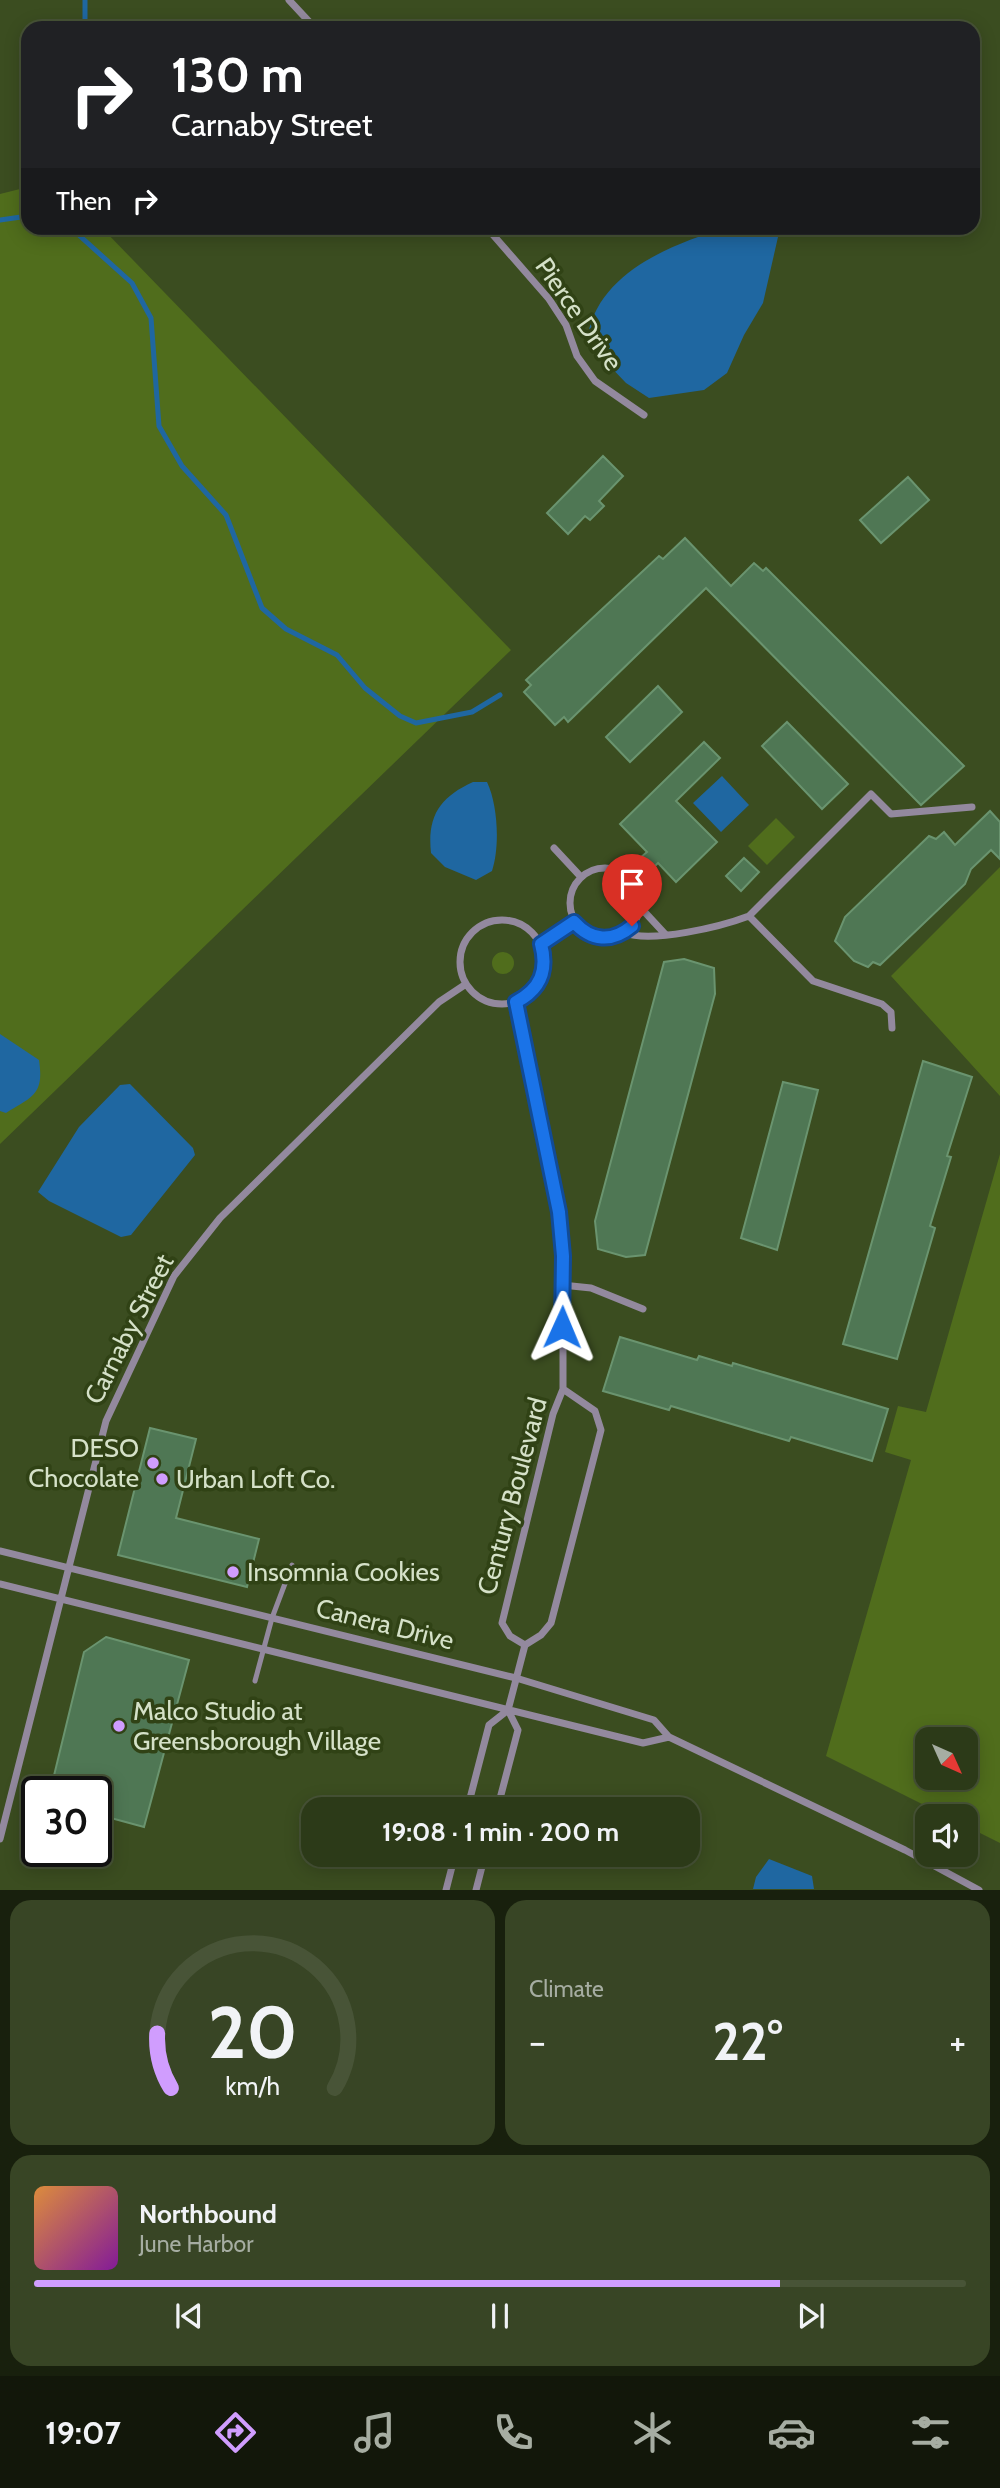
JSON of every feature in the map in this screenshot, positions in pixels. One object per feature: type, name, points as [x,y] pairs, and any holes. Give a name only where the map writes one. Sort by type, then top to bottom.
[{"type":"street","points":[[289,0],[308,21]]},
{"type":"street","name":"Pierce Drive","points":[[493,235],[549,299],[566,326],[577,356],[594,381],[644,415]]},
{"type":"street","points":[[624,933],[636,937],[665,934],[732,922],[749,916],[871,794],[891,814],[972,807]]},
{"type":"street","points":[[554,848],[581,877]]},
{"type":"street","points":[[600,867],[621,871],[637,886],[640,907],[638,918],[624,933],[602,939],[582,930],[574,922],[570,898],[581,877],[600,867]]},
{"type":"street","points":[[640,907],[665,934]]},
{"type":"street","points":[[749,916],[813,981],[882,1004],[891,1013],[892,1028]]},
{"type":"street","points":[[509,920],[533,933],[541,944],[544,972],[529,996],[516,1002],[488,1002],[466,984],[460,958],[471,933],[482,925],[509,920]]},
{"type":"street","points":[[541,944],[574,922]]},
{"type":"street","name":"Carnaby Street","points":[[0,1839],[106,1420],[174,1276],[220,1218],[296,1139],[439,1002],[466,984]]},
{"type":"street","name":"Century Boulevard","points":[[516,1002],[559,1212],[562,1285],[563,1389],[502,1623],[510,1636],[525,1645],[541,1635],[551,1623],[601,1430],[595,1411],[563,1389]]},
{"type":"street","points":[[562,1285],[591,1288],[643,1309]]},
{"type":"street","name":"Canera Drive","points":[[0,1551],[516,1678],[654,1720],[669,1737],[905,1850],[979,1889]]},
{"type":"street","name":"Canera Drive","points":[[0,1584],[643,1744],[669,1737]]},
{"type":"street","points":[[470,1797],[489,1725],[508,1710],[525,1645]]},
{"type":"street","points":[[500,1797],[518,1730],[508,1710]]},
{"type":"street","points":[[446,1889],[452,1867]]},
{"type":"street","points":[[476,1889],[482,1867]]},
{"type":"lane","points":[[255,1681],[272,1618],[292,1565]]},
{"type":"green space","points":[[21,189],[21,235],[109,235],[511,650],[0,1144],[0,194]]},
{"type":"green space","points":[[776,818],[795,837],[767,865],[748,846]]},
{"type":"green space","points":[[1000,867],[1000,1096],[891,976]]},
{"type":"green space","points":[[503,952],[511,955],[514,963],[511,971],[503,974],[495,971],[492,963],[495,955]]},
{"type":"green space","points":[[1000,1154],[1000,1843],[978,1832],[978,1804],[922,1804],[826,1756],[911,1460],[885,1452],[898,1406],[926,1412]]},
{"type":"water","points":[[705,235],[778,237],[763,303],[744,335],[727,373],[704,390],[649,398],[626,383],[604,360],[588,335],[595,313],[606,294],[622,278],[640,264]]},
{"type":"water","points":[[722,776],[749,805],[721,832],[693,803]]},
{"type":"water","points":[[473,782],[487,782],[494,802],[497,826],[492,871],[476,880],[445,867],[431,853],[430,840],[438,809],[452,794]]},
{"type":"water","points":[[0,1034],[39,1060],[40,1071],[35,1093],[6,1113],[0,1111]]},
{"type":"water","points":[[130,1084],[193,1148],[195,1155],[131,1235],[121,1237],[49,1201],[38,1192],[79,1127],[120,1085]]},
{"type":"water","points":[[769,1859],[812,1876],[814,1889],[753,1889],[756,1877]]},
{"type":"building","points":[[603,456],[623,476],[599,501],[604,506],[590,520],[585,516],[568,534],[547,513]]},
{"type":"building","points":[[908,477],[929,500],[881,543],[860,520]]},
{"type":"building","points":[[685,538],[731,586],[754,563],[763,571],[766,568],[964,766],[921,805],[706,588],[568,722],[564,717],[555,725],[524,692],[531,685],[526,680],[659,556],[663,559]]},
{"type":"building","points":[[658,686],[682,712],[630,762],[606,737]]},
{"type":"building","points":[[787,722],[848,784],[822,809],[762,746]]},
{"type":"building","points":[[704,742],[720,758],[676,801],[717,842],[676,882],[658,863],[651,870],[640,858],[647,852],[620,824]]},
{"type":"building","points":[[990,811],[1000,822],[1000,859],[991,850],[971,869],[965,884],[880,965],[873,962],[868,967],[854,961],[835,941],[845,917],[929,836],[936,839],[944,832],[955,845]]},
{"type":"building","points":[[744,858],[759,872],[741,891],[726,876]]},
{"type":"building","points":[[684,959],[714,968],[715,994],[645,1255],[626,1257],[598,1249],[595,1221],[664,962]]},
{"type":"building","points":[[923,1061],[972,1077],[947,1156],[951,1157],[930,1226],[935,1228],[897,1359],[843,1344]]},
{"type":"building","points":[[783,1082],[818,1090],[777,1250],[741,1238]]},
{"type":"building","points":[[620,1337],[697,1360],[699,1356],[732,1366],[733,1363],[888,1409],[872,1461],[791,1437],[789,1441],[671,1406],[669,1410],[603,1391]]},
{"type":"building","name":"Urban Loft Co.","points":[[150,1428],[196,1439],[176,1518],[259,1539],[247,1587],[118,1555]]},
{"type":"building","name":"Malco Studio at Greensborough Village","points":[[106,1637],[189,1660],[144,1827],[112,1818],[112,1776],[54,1776],[84,1652]]},
{"type":"waterway","points":[[85,0],[85,21]]},
{"type":"waterway","points":[[0,220],[21,217]]},
{"type":"waterway","points":[[79,235],[132,283],[151,318],[159,426],[182,466],[226,515],[262,608],[286,629],[337,655],[365,688],[400,716],[416,723],[472,712],[500,695]]},
{"type":"place","name":"DESO Chocolate","points":[[153,1463]]},
{"type":"place","name":"Urban Loft Co.","points":[[162,1479]]},
{"type":"place","name":"Insomnia Cookies","points":[[233,1572]]},
{"type":"place","name":"Malco Studio at Greensborough Village","points":[[119,1726]]},
{"type":"route","points":[[562,1327],[563,1256],[559,1212],[516,1002],[529,996],[544,972],[545,958],[541,944],[574,922],[591,936],[602,939],[613,938],[632,926]]}]
